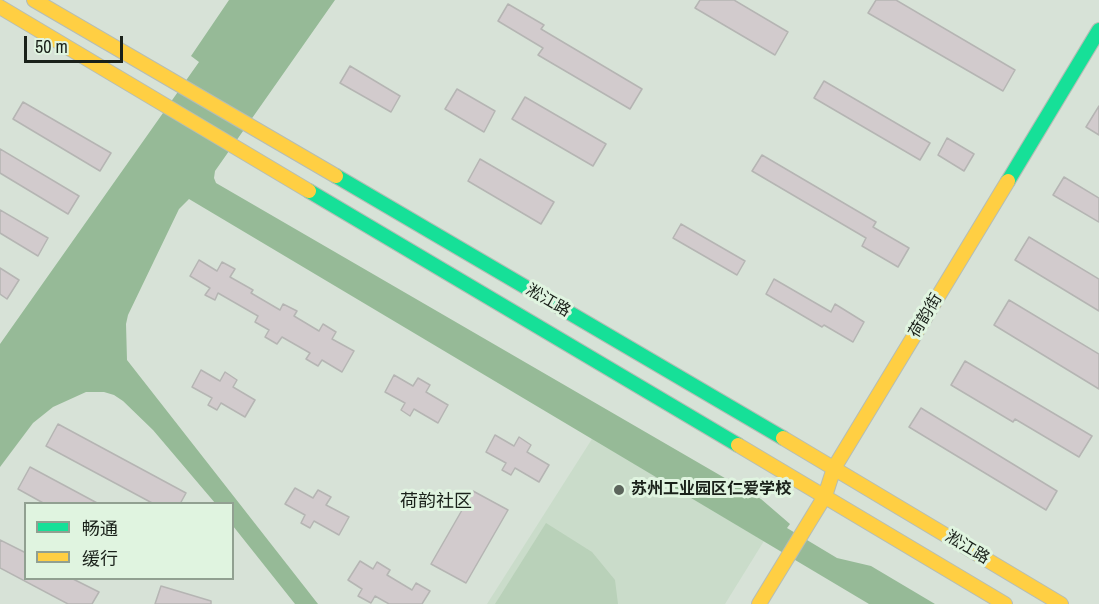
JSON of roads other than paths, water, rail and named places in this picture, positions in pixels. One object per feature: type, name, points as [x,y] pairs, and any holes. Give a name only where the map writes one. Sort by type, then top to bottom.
[{"type":"main road","name":"淞江路","points":[[34,0],[834,468],[1061,604]]},
{"type":"main road","name":"淞江路","points":[[0,7],[1005,604]]},
{"type":"main road","name":"荷韵街","points":[[759,604],[825,496],[834,468],[1099,30]]},
{"type":"place","name":"苏州工业园区仁爱学校","points":[[619,490]]},
{"type":"district","name":"荷韵社区","points":[[436,502]]}]
